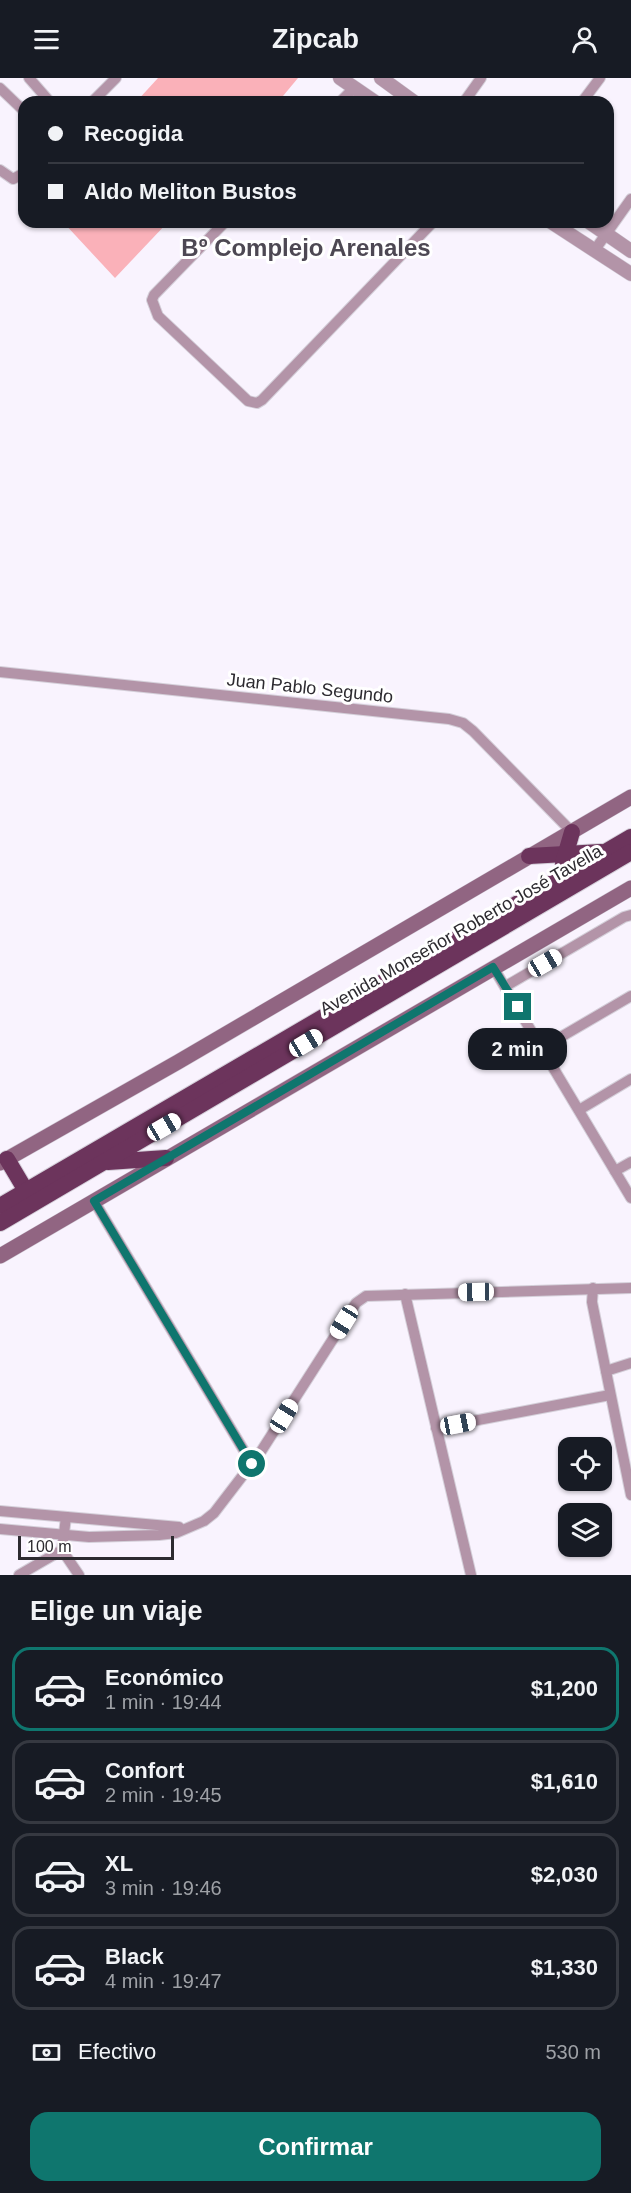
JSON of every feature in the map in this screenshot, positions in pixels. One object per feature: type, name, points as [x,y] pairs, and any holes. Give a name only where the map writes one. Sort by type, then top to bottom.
[{"type":"highway","points":[[560,878],[572,832]]},
{"type":"highway","name":"Avenida Monseñor Roberto José Tavella","points":[[0,1206],[631,837]]},
{"type":"highway","points":[[530,856],[605,852]]},
{"type":"highway","name":"Avenida Monseñor Roberto José Tavella","points":[[0,1223],[631,852]]},
{"type":"highway","points":[[104,1163],[166,1158]]},
{"type":"highway","points":[[3,1161],[26,1191]]},
{"type":"main road","points":[[3,1161],[178,1062],[631,797]]},
{"type":"main road","points":[[0,1256],[631,888]]},
{"type":"street","points":[[29,78],[45,96]]},
{"type":"street","points":[[98,96],[116,78]]},
{"type":"street","points":[[340,78],[366,96]]},
{"type":"street","points":[[381,78],[406,96]]},
{"type":"street","points":[[468,96],[481,78]]},
{"type":"street","points":[[586,96],[600,78]]},
{"type":"street","points":[[0,88],[18,105]]},
{"type":"street","points":[[346,96],[354,88]]},
{"type":"street","points":[[0,170],[13,179],[18,176]]},
{"type":"street","points":[[614,223],[631,199]]},
{"type":"street","points":[[219,228],[154,295],[152,300],[158,316],[248,401],[253,403],[262,400],[427,228]]},
{"type":"street","points":[[560,228],[631,274]]},
{"type":"street","points":[[598,228],[631,251]]},
{"type":"street","points":[[594,250],[610,228]]},
{"type":"street","name":"Juan Pablo Segundo","points":[[0,672],[449,719],[463,723],[473,731],[572,832]]},
{"type":"street","points":[[506,986],[630,915]]},
{"type":"street","points":[[493,967],[631,1198]]},
{"type":"street","points":[[542,1048],[631,996]]},
{"type":"street","points":[[579,1110],[631,1079]]},
{"type":"street","points":[[615,1171],[631,1161]]},
{"type":"street","points":[[94,1201],[252,1464]]},
{"type":"street","points":[[593,1288],[592,1302],[631,1495]]},
{"type":"street","points":[[0,1529],[89,1537],[159,1535],[176,1533],[204,1521],[214,1513],[252,1464],[356,1303],[361,1299],[373,1295],[631,1288]]},
{"type":"street","points":[[405,1294],[471,1575]]},
{"type":"street","points":[[606,1371],[631,1363]]},
{"type":"street","points":[[436,1428],[610,1395]]},
{"type":"street","points":[[0,1511],[179,1527],[191,1526]]},
{"type":"street","points":[[66,1517],[62,1550],[79,1575]]},
{"type":"street","points":[[19,1575],[62,1550]]},
{"type":"shaded area","points":[[158,78],[298,78],[283,96],[142,96]]},
{"type":"shaded area","points":[[69,228],[162,228],[115,278]]},
{"type":"district","name":"Bº Complejo Arenales","points":[[306,247]]},
{"type":"route","points":[[252,1464],[94,1201],[493,967],[518,1007]]}]
